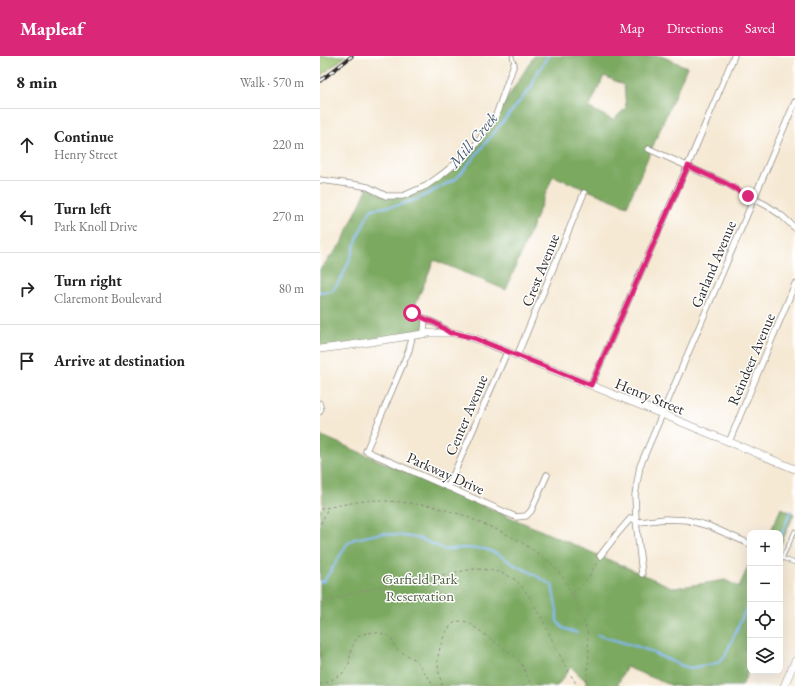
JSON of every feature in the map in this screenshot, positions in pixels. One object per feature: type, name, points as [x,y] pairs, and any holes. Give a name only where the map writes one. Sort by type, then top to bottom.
[{"type":"street","points":[[591,385],[688,166],[734,56]]},
{"type":"street","points":[[320,180],[368,187],[386,196],[403,196],[426,186],[471,151],[495,118],[514,64]]},
{"type":"street","name":"Garland Avenue","points":[[642,574],[636,520],[635,495],[640,466],[795,102]]},
{"type":"street","points":[[649,149],[725,183],[766,204],[795,228]]},
{"type":"street","name":"Crest Avenue","points":[[517,356],[584,193]]},
{"type":"street","name":"Reindeer Avenue","points":[[729,442],[795,284]]},
{"type":"street","name":"Henry Street","points":[[412,313],[437,324],[450,333]]},
{"type":"street","points":[[424,334],[425,319]]},
{"type":"street","name":"Henry Street","points":[[320,349],[412,337],[430,333],[454,333],[474,338],[794,467]]},
{"type":"street","name":"Parkway Drive","points":[[412,337],[403,364],[366,451],[516,517],[526,516],[531,510],[546,475]]},
{"type":"street","name":"Center Avenue","points":[[448,487],[507,352]]},
{"type":"street","points":[[600,556],[631,518],[640,522],[665,519],[687,520],[709,526],[747,543]]},
{"type":"street","points":[[784,686],[795,661]]},
{"type":"lane","points":[[512,56],[514,64]]},
{"type":"lane","points":[[320,402],[322,409],[320,413]]},
{"type":"lane","points":[[783,556],[795,531]]},
{"type":"lane","points":[[783,558],[795,563]]},
{"type":"path","points":[[320,509],[352,502],[372,500],[432,506],[463,515],[520,541],[552,564],[566,581],[572,593],[587,630],[589,653],[586,686]]},
{"type":"path","points":[[320,523],[322,522],[328,507]]},
{"type":"path","points":[[572,593],[577,590],[589,576],[600,556]]},
{"type":"path","points":[[320,603],[360,591],[473,569],[485,569],[501,573],[513,578],[525,590],[546,625],[553,643],[571,677],[578,686]]},
{"type":"path","points":[[442,686],[438,665],[440,645],[447,631],[455,622],[463,621],[469,623],[513,655],[522,665],[532,686]]},
{"type":"path","points":[[320,684],[328,682],[342,674],[349,664],[351,649],[358,636],[367,632],[383,633],[391,637],[396,650],[416,660],[434,686]]},
{"type":"green space","points":[[320,56],[346,56],[320,76]]},
{"type":"green space","points":[[534,56],[661,56],[687,67],[627,206],[553,176],[506,290],[434,260],[412,313],[425,319],[424,334],[320,349],[320,269],[341,244],[368,187],[380,194],[403,196],[426,186],[471,151],[495,118]],"holes":[[[604,76],[624,85],[626,108],[613,120],[589,108]]]},
{"type":"green space","name":"Garfield Park Reservation","points":[[320,435],[674,588],[725,580],[739,587],[747,569],[747,674],[742,686],[673,686],[626,667],[617,686],[586,686],[586,681],[571,667],[557,686],[320,686],[320,509],[323,508]]},
{"type":"green space","points":[[781,508],[794,514],[783,539],[783,530],[771,530]]},
{"type":"waterway","name":"Mill Creek","points":[[320,292],[332,291],[339,282],[349,262],[361,229],[372,209],[399,205],[418,199],[457,178],[533,85],[533,80],[548,56]]},
{"type":"waterway","points":[[783,531],[791,511]]},
{"type":"waterway","points":[[320,582],[324,581],[347,544],[354,539],[383,533],[417,538],[445,550],[461,548],[485,549],[498,554],[513,564],[552,585],[557,611],[557,621],[563,628],[577,633]]},
{"type":"waterway","points":[[597,635],[642,648],[690,668],[717,663],[725,656],[749,602]]},
{"type":"railway","points":[[320,81],[352,56]]},
{"type":"route","points":[[412,313],[437,324],[450,333],[474,338],[591,385],[688,166],[725,183],[748,196]]}]
